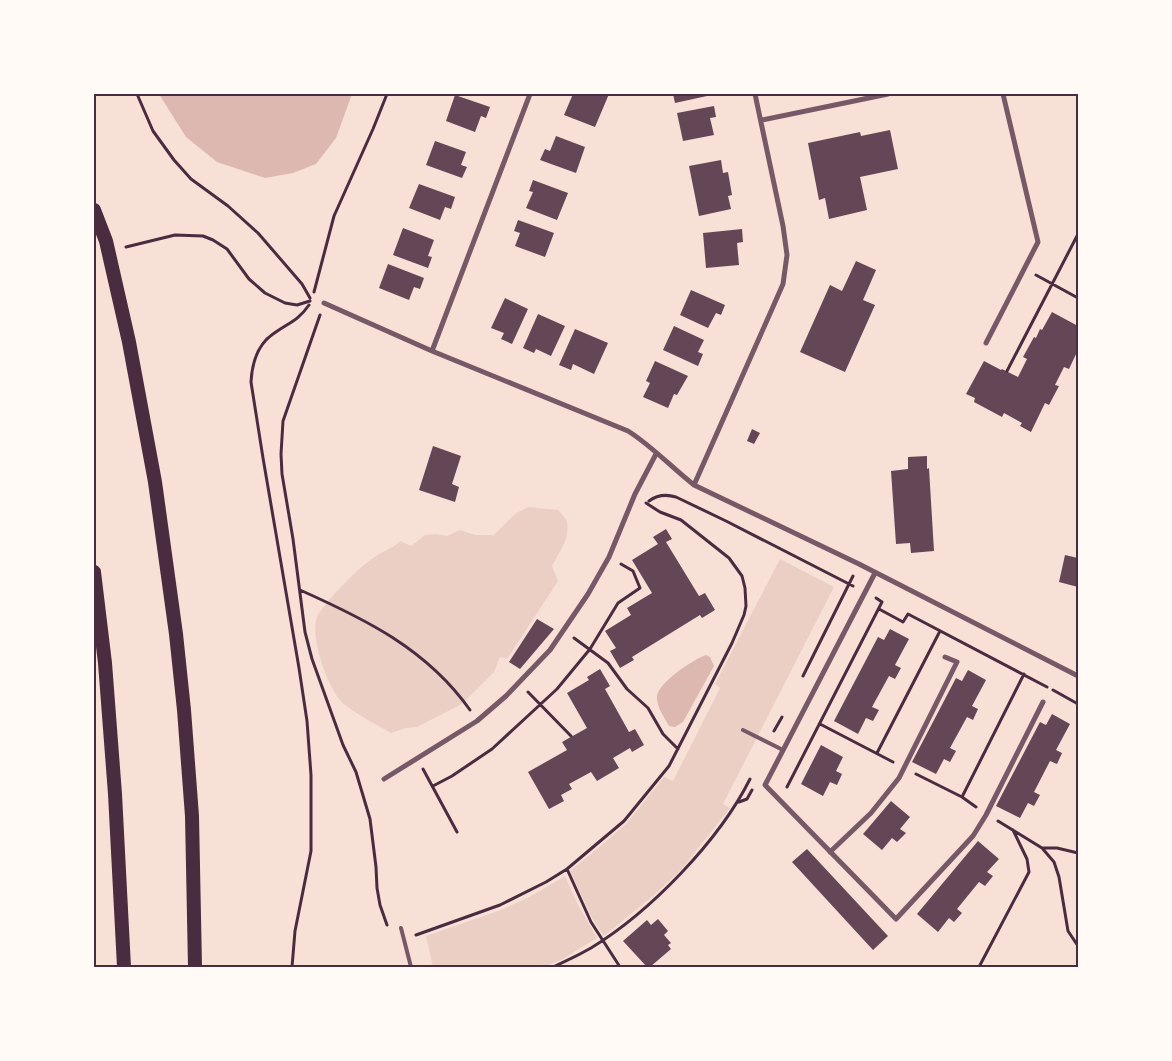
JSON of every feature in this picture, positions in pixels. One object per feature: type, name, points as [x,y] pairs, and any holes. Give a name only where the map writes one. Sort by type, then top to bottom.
[{"type":"highway","points":[[94,200],[106,241],[129,342],[155,482],[176,634],[192,816],[195,967]]},
{"type":"highway","points":[[94,210],[106,241]]},
{"type":"highway","points":[[94,572],[106,673],[115,794],[124,967]]},
{"type":"street","points":[[432,351],[530,94]]},
{"type":"street","points":[[694,485],[776,300],[786,267],[787,256],[783,226],[755,94]]},
{"type":"street","points":[[762,120],[888,94]]},
{"type":"street","points":[[986,342],[1038,242],[1003,94]]},
{"type":"street","points":[[324,303],[432,351],[628,431],[641,439],[694,485],[858,564],[1078,676]]},
{"type":"street","points":[[384,779],[477,721],[520,683],[550,650],[588,594],[609,557],[635,494],[656,454]]},
{"type":"street","points":[[875,573],[765,785],[896,919],[973,836],[1044,702]]},
{"type":"street","points":[[830,852],[871,813],[899,778],[957,662],[945,657]]},
{"type":"lane","points":[[743,730],[783,750]]},
{"type":"lane","points":[[401,928],[411,967]]},
{"type":"path","points":[[137,94],[153,131],[174,160],[191,179],[228,206],[258,233],[302,284],[312,301]]},
{"type":"path","points":[[292,967],[295,931],[311,851],[312,775],[307,721],[251,382],[255,357],[261,347],[272,335],[302,316],[312,301],[334,216],[374,129],[387,94]]},
{"type":"path","points":[[162,237],[186,234],[213,240],[227,249],[249,279],[265,293],[285,304],[297,305],[312,301],[324,303],[283,421],[281,438],[282,474],[293,539],[305,632],[312,659],[343,745],[356,772],[370,819],[376,867],[376,888],[380,905],[389,930],[401,928]]},
{"type":"path","points":[[1007,371],[1078,234]]},
{"type":"path","points":[[1025,269],[1078,298]]},
{"type":"path","points":[[404,939],[500,905],[546,882],[567,869],[624,821],[660,778],[678,748],[740,625],[746,606],[745,588],[742,576],[719,548],[681,520],[660,512],[635,494]]},
{"type":"path","points":[[645,503],[657,496],[676,497],[864,592]]},
{"type":"path","points":[[800,683],[858,564]]},
{"type":"path","points":[[299,590],[349,612],[398,640],[448,683],[477,721]]},
{"type":"path","points":[[780,801],[882,602]]},
{"type":"path","points":[[879,609],[903,622],[908,614],[1078,704]]},
{"type":"path","points":[[564,631],[608,662],[627,689],[648,708],[663,734],[678,748]]},
{"type":"path","points":[[876,753],[940,631]]},
{"type":"path","points":[[962,797],[1024,674]]},
{"type":"path","points":[[520,683],[571,736]]},
{"type":"path","points":[[768,743],[783,715]]},
{"type":"path","points":[[418,759],[457,832]]},
{"type":"path","points":[[553,967],[591,948],[632,918],[677,879],[724,822],[738,802],[753,774]]},
{"type":"path","points":[[979,967],[1029,872],[1027,859],[1013,829]]},
{"type":"path","points":[[1042,848],[1057,848],[1078,853]]},
{"type":"path","points":[[567,869],[588,916],[620,967]]},
{"type":"shaded area","points":[[159,94],[352,94],[336,138],[316,164],[293,173],[265,178],[217,162],[186,137]]},
{"type":"shaded area","points":[[529,507],[558,510],[566,520],[568,528],[563,545],[552,566],[558,581],[507,659],[500,657],[494,672],[462,704],[417,727],[391,733],[345,705],[333,689],[322,664],[315,626],[317,617],[339,589],[364,565],[400,541],[411,546],[425,535],[447,536],[460,530],[475,535],[494,535],[516,513]]},
{"type":"shaded area","points":[[780,559],[834,587],[723,804],[730,808],[681,870],[604,936],[592,918],[570,871],[627,823],[664,777],[673,781],[720,688],[715,684]]},
{"type":"shaded area","points":[[706,655],[710,657],[714,666],[683,722],[675,727],[669,726],[658,704],[657,696],[659,690],[678,672]]},
{"type":"shaded area","points":[[565,876],[577,903],[597,938],[561,960],[543,967],[433,967],[426,936],[501,910],[531,896]]},
{"type":"building","points":[[573,94],[609,94],[595,127],[564,115]]},
{"type":"building","points":[[673,94],[707,94],[707,96],[675,103]]},
{"type":"building","points":[[455,95],[490,107],[486,118],[481,116],[475,132],[446,121]]},
{"type":"building","points":[[714,106],[716,117],[710,118],[714,135],[683,141],[677,113]]},
{"type":"building","points":[[890,130],[898,169],[860,177],[867,210],[829,219],[825,198],[819,200],[808,143],[860,132],[861,136]]},
{"type":"building","points":[[556,136],[585,147],[576,173],[540,160],[545,149],[550,151]]},
{"type":"building","points":[[435,141],[466,152],[461,165],[467,167],[462,178],[426,165]]},
{"type":"building","points":[[721,160],[723,173],[728,172],[732,195],[728,196],[731,209],[699,216],[689,166]]},
{"type":"building","points":[[533,180],[568,193],[557,220],[526,208],[533,192],[529,191]]},
{"type":"building","points":[[419,184],[455,197],[451,209],[445,207],[440,220],[409,208]]},
{"type":"building","points":[[518,220],[554,233],[545,257],[515,246],[520,233],[514,231]]},
{"type":"building","points":[[403,228],[434,240],[428,256],[432,257],[428,268],[393,255]]},
{"type":"building","points":[[742,229],[743,242],[737,243],[739,265],[706,268],[703,233]]},
{"type":"building","points":[[856,261],[876,270],[863,300],[875,305],[845,372],[800,352],[830,285],[842,291]]},
{"type":"building","points":[[388,264],[424,278],[420,289],[414,287],[409,300],[379,288]]},
{"type":"building","points":[[691,290],[725,305],[721,315],[716,313],[708,328],[680,315]]},
{"type":"building","points":[[505,298],[528,309],[512,344],[501,339],[504,333],[491,328]]},
{"type":"building","points":[[1052,312],[1078,326],[1078,350],[1069,369],[1064,367],[1055,385],[1059,386],[1049,405],[1045,403],[1031,432],[1020,426],[1022,423],[1004,413],[1002,417],[974,402],[975,398],[966,394],[984,361],[1018,377],[1027,359],[1023,357],[1034,337],[1036,338],[1040,329],[1042,330]]},
{"type":"building","points":[[538,314],[565,326],[551,356],[536,349],[534,353],[523,348]]},
{"type":"building","points":[[674,326],[704,340],[698,352],[703,354],[698,366],[663,350]]},
{"type":"building","points":[[575,329],[608,343],[594,374],[573,364],[571,370],[559,365]]},
{"type":"building","points":[[655,361],[688,376],[677,395],[674,394],[668,408],[643,397],[650,383],[646,381]]},
{"type":"building","points":[[752,429],[760,433],[754,444],[747,441]]},
{"type":"building","points":[[433,446],[461,456],[452,484],[459,487],[455,502],[419,490]]},
{"type":"building","points":[[927,456],[934,551],[911,553],[910,543],[896,544],[891,471],[908,469],[908,457]]},
{"type":"building","points":[[666,529],[672,539],[666,542],[699,596],[705,593],[715,610],[702,618],[700,615],[632,657],[634,660],[620,668],[610,651],[616,648],[605,631],[631,615],[627,608],[652,593],[632,560],[658,544],[653,537]]},
{"type":"building","points":[[1065,555],[1078,558],[1078,587],[1059,582]]},
{"type":"building","points":[[537,619],[554,629],[520,669],[509,662]]},
{"type":"building","points":[[890,629],[909,639],[895,665],[901,668],[895,679],[889,676],[872,707],[879,710],[873,721],[866,718],[858,734],[834,721],[878,637],[884,640]]},
{"type":"building","points":[[600,669],[610,686],[605,689],[629,732],[635,729],[644,745],[632,752],[630,748],[613,758],[619,768],[597,781],[591,772],[569,784],[572,789],[561,795],[564,801],[549,809],[528,772],[567,750],[562,742],[587,728],[567,693],[589,680],[587,677]]},
{"type":"building","points":[[968,670],[986,680],[972,706],[978,709],[973,720],[967,717],[950,748],[956,751],[950,762],[944,759],[936,774],[912,762],[956,678],[962,681]]},
{"type":"building","points":[[1052,714],[1070,724],[1056,750],[1062,753],[1057,764],[1050,761],[1034,792],[1040,795],[1034,806],[1028,803],[1020,818],[996,806],[1040,722],[1046,725]]},
{"type":"building","points":[[821,745],[843,757],[836,771],[842,774],[837,785],[830,782],[823,796],[801,784]]},
{"type":"building","points":[[891,801],[910,817],[900,829],[906,833],[897,842],[892,838],[882,850],[863,834]]},
{"type":"building","points":[[978,841],[999,859],[987,872],[993,876],[985,886],[979,882],[957,909],[962,913],[954,922],[949,918],[938,932],[917,914]]},
{"type":"building","points":[[807,849],[888,936],[873,950],[792,862]]},
{"type":"building","points":[[658,919],[668,931],[664,935],[671,943],[668,945],[671,949],[650,967],[647,967],[623,941],[647,920],[651,925]]}]
